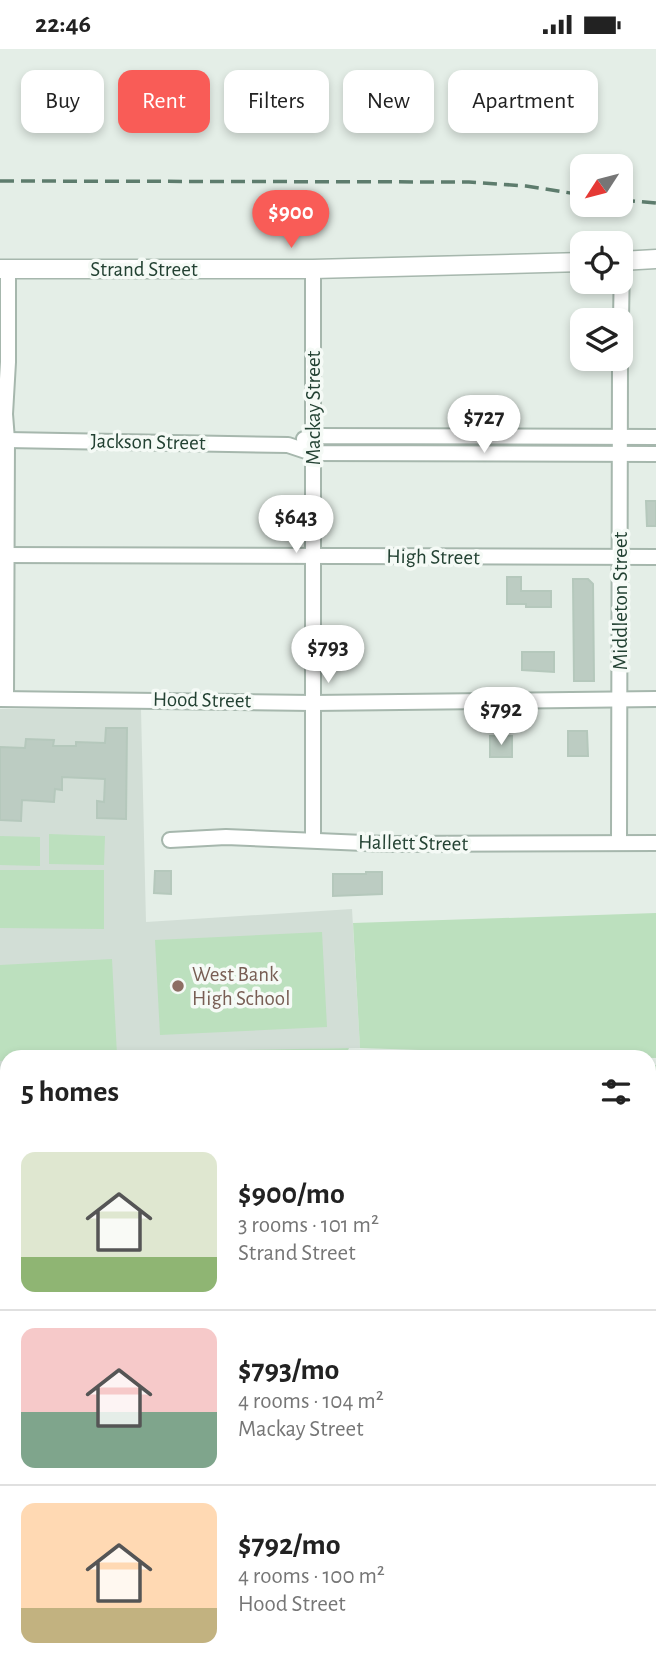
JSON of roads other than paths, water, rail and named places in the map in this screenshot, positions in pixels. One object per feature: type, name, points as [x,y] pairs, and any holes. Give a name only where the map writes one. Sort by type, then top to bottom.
[{"type":"street","points":[[633,261],[656,260]]},
{"type":"street","name":"Strand Street","points":[[4,269],[313,269],[570,261]]},
{"type":"street","points":[[3,699],[3,555],[7,440],[3,414],[8,362],[4,269]]},
{"type":"street","name":"Mackay Street","points":[[313,269],[313,841]]},
{"type":"street","name":"Middleton Street","points":[[619,843],[620,371]]},
{"type":"street","name":"Jackson Street","points":[[288,445],[312,436],[656,437]]},
{"type":"street","name":"Jackson Street","points":[[7,440],[288,445],[312,453],[656,454]]},
{"type":"street","name":"High Street","points":[[3,555],[656,557]]},
{"type":"street","name":"Hood Street","points":[[3,699],[313,703],[656,699]]},
{"type":"street","name":"Hallett Street","points":[[170,840],[226,837],[387,844],[656,843]]},
{"type":"railway","points":[[0,181],[469,182],[526,186],[570,193]]},
{"type":"railway","points":[[634,201],[656,203]]},
{"type":"place","name":"West Bank High School","points":[[178,986]]}]
